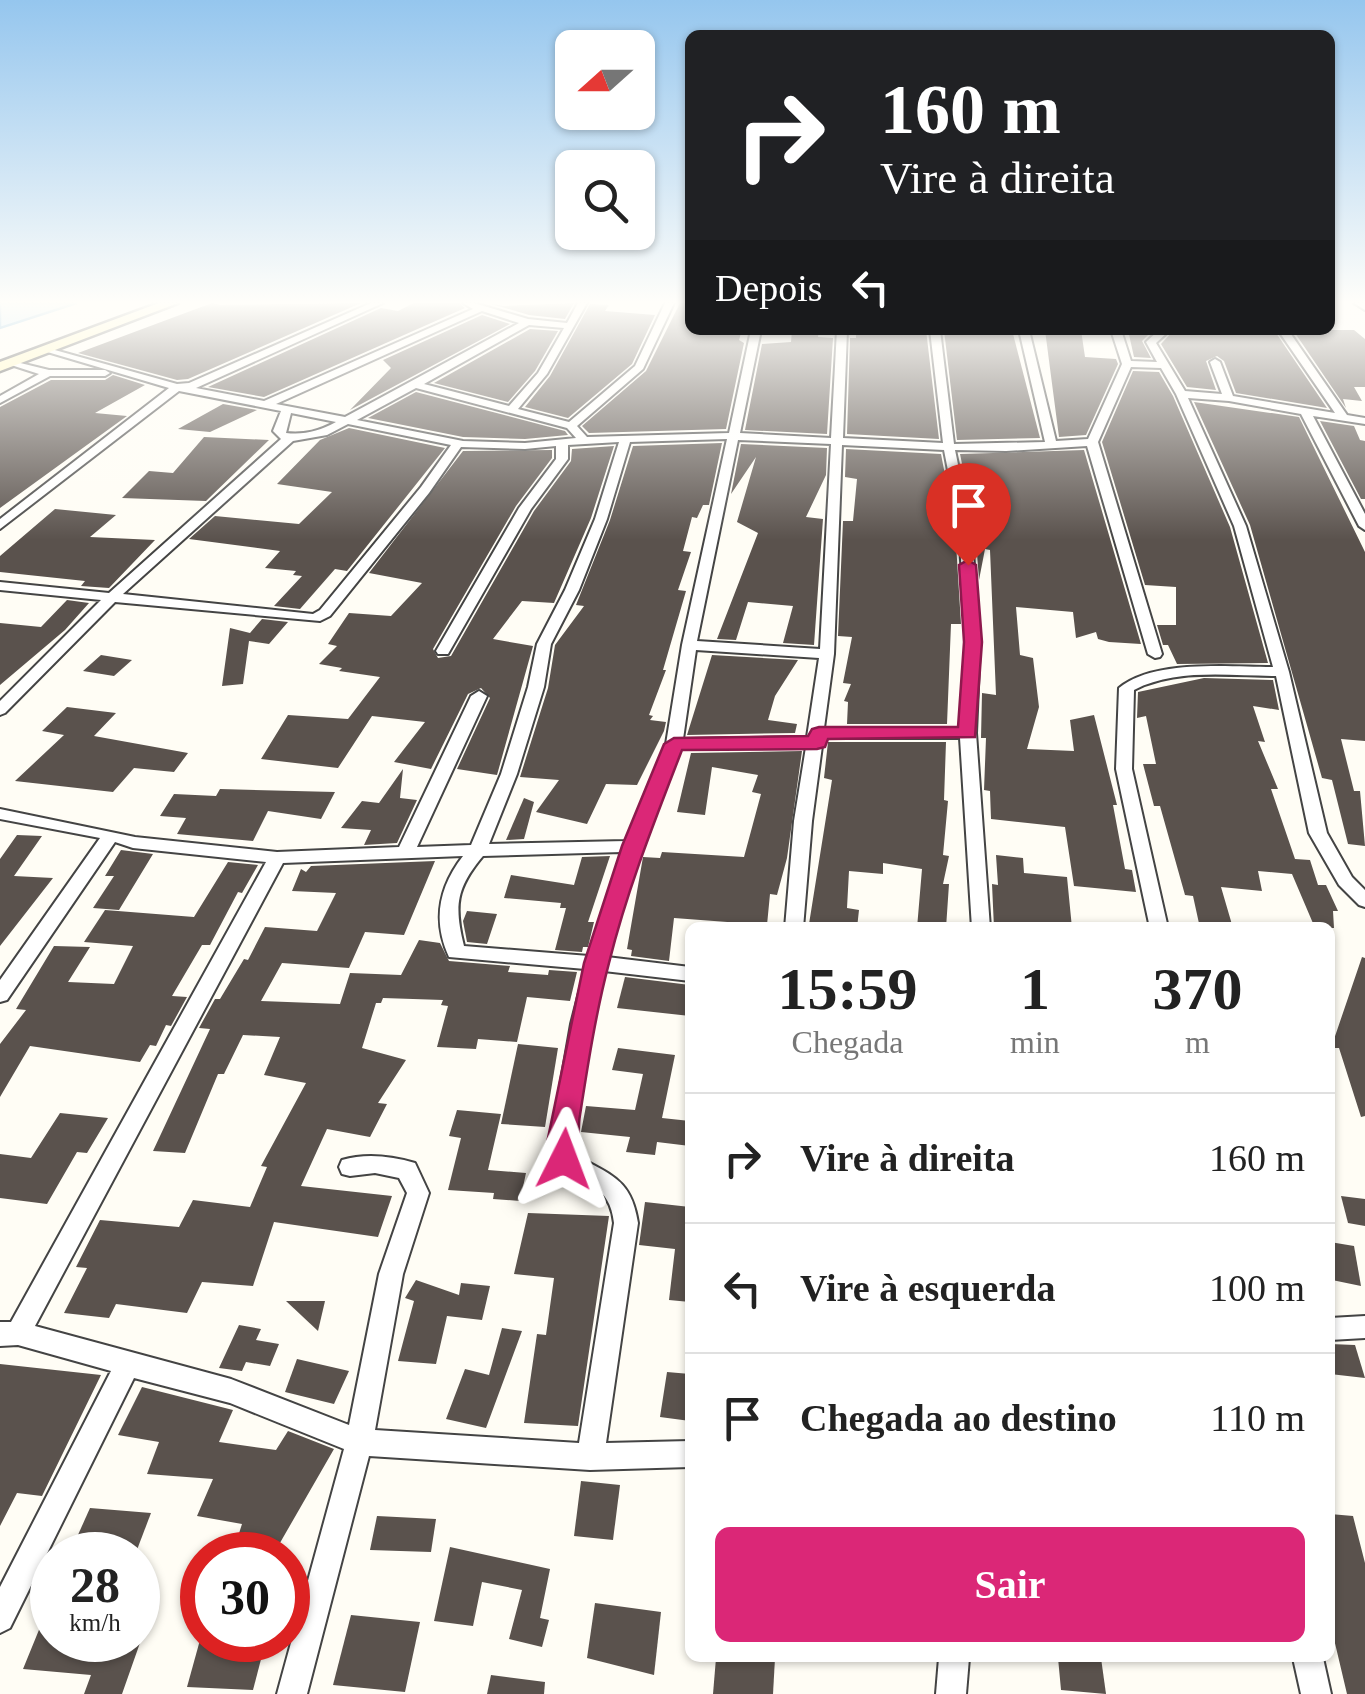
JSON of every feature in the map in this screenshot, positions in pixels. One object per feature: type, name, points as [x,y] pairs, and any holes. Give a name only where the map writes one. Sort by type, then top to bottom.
[{"type":"street","points":[[0,400],[32,382]]},
{"type":"street","points":[[156,382],[458,443],[525,446],[584,440],[733,436],[950,446],[1092,442]]},
{"type":"street","points":[[0,525],[176,388],[200,382]]},
{"type":"street","points":[[264,405],[316,382]]},
{"type":"street","points":[[0,710],[111,598],[289,438],[323,433],[420,382]]},
{"type":"street","points":[[511,411],[535,382]]},
{"type":"street","points":[[571,426],[622,382]]},
{"type":"street","points":[[590,1458],[626,1223],[625,1203],[618,1189],[564,1159],[561,1143],[581,1024],[596,963],[633,846],[674,744],[688,645],[745,382]]},
{"type":"street","points":[[795,922],[803,821],[818,738],[827,654],[840,382]]},
{"type":"street","points":[[941,382],[965,527],[972,623],[968,733],[981,922]]},
{"type":"street","points":[[1037,382],[1052,446]]},
{"type":"street","points":[[1119,382],[1092,442],[1155,654]]},
{"type":"street","points":[[1173,382],[1240,526],[1282,672],[1318,832],[1345,881],[1365,901]]},
{"type":"street","points":[[1222,382],[1229,398]]},
{"type":"street","points":[[1318,382],[1343,418]]},
{"type":"street","points":[[415,385],[571,426],[584,440]]},
{"type":"street","points":[[1181,394],[1229,398],[1365,421]]},
{"type":"street","points":[[287,410],[279,431],[289,438]]},
{"type":"street","points":[[1306,412],[1365,526]]},
{"type":"street","points":[[626,438],[594,536],[544,644],[536,688],[509,774],[478,850],[456,877],[444,908],[456,952],[542,956],[685,973]]},
{"type":"street","points":[[0,586],[316,618],[325,613],[458,443]]},
{"type":"street","points":[[444,651],[525,508],[562,459],[562,443]]},
{"type":"street","points":[[688,645],[827,654]]},
{"type":"street","points":[[1158,922],[1124,769],[1127,688],[1158,677],[1282,672]]},
{"type":"street","points":[[405,853],[479,696]]},
{"type":"street","points":[[674,744],[968,733]]},
{"type":"street","points":[[0,814],[133,842],[276,858],[633,846]]},
{"type":"street","points":[[0,995],[111,835]]},
{"type":"street","points":[[276,858],[9,1333],[231,1390],[359,1442],[590,1458],[685,1454]]},
{"type":"street","points":[[292,1694],[359,1442],[391,1274],[418,1193],[407,1170],[375,1164],[350,1167]]},
{"type":"street","points":[[1335,1329],[1365,1327]]},
{"type":"street","points":[[0,1618],[128,1364]]},
{"type":"street","points":[[950,1694],[954,1662]]},
{"type":"street","points":[[1309,1662],[1316,1694]]},
{"type":"building","points":[[47,382],[145,385],[95,413],[127,416],[0,508],[0,407]]},
{"type":"building","points":[[219,382],[298,382],[264,397],[208,387]]},
{"type":"building","points":[[377,382],[402,382],[350,410]]},
{"type":"building","points":[[436,382],[525,382],[508,402]]},
{"type":"building","points":[[545,382],[611,382],[568,418],[525,407]]},
{"type":"building","points":[[633,382],[736,382],[726,429],[589,433],[582,426]]},
{"type":"building","points":[[754,382],[830,382],[827,434],[745,430]]},
{"type":"building","points":[[849,382],[932,382],[939,439],[847,434]]},
{"type":"building","points":[[950,382],[1025,382],[1040,438],[957,440]]},
{"type":"building","points":[[1052,382],[1110,382],[1086,435],[1059,437]]},
{"type":"building","points":[[1128,382],[1165,382],[1230,527],[1268,663],[1177,664],[1168,645],[1163,645],[1157,625],[1176,625],[1176,587],[1145,585],[1102,442]]},
{"type":"building","points":[[1184,382],[1213,382],[1216,390],[1187,387]]},
{"type":"building","points":[[1232,382],[1309,382],[1327,408],[1236,393]]},
{"type":"building","points":[[1328,382],[1365,382],[1365,387],[1354,387],[1362,401],[1343,399],[1346,408]]},
{"type":"building","points":[[416,392],[565,431],[568,435],[525,439],[463,437],[368,418]]},
{"type":"building","points":[[1194,402],[1299,417],[1365,552],[1365,741],[1341,739],[1354,791],[1360,791],[1365,846],[1348,844],[1332,780],[1322,778],[1250,525]]},
{"type":"building","points":[[223,404],[257,410],[210,432],[178,429]]},
{"type":"building","points":[[1320,421],[1354,426],[1360,440],[1365,441],[1365,499],[1361,499]]},
{"type":"building","points":[[349,428],[445,448],[347,571],[335,569],[300,609],[274,606],[302,576],[293,575],[296,571],[265,568],[280,551],[189,539],[215,516],[299,524],[332,492],[277,484],[320,440]]},
{"type":"building","points":[[204,437],[269,440],[206,501],[122,498],[149,471],[173,473]]},
{"type":"building","points":[[722,443],[709,505],[703,505],[697,518],[692,517],[683,551],[691,552],[678,590],[686,591],[666,670],[649,715],[653,716],[650,720],[666,722],[664,731],[637,785],[606,784],[587,824],[536,812],[559,780],[520,777],[548,688],[555,645],[584,606],[576,605],[610,520],[633,446]]},
{"type":"building","points":[[741,444],[827,448],[826,475],[806,517],[823,519],[814,645],[783,643],[793,606],[748,602],[736,640],[717,639],[758,533],[737,522],[756,457],[731,494]]},
{"type":"building","points":[[614,446],[591,518],[554,603],[522,601],[493,639],[533,646],[497,775],[457,769],[490,698],[481,688],[468,694],[431,769],[394,762],[425,722],[372,716],[338,768],[261,759],[288,715],[348,719],[380,677],[319,664],[337,646],[328,644],[349,613],[391,616],[422,583],[369,573],[463,451],[552,450],[552,458],[516,506],[433,649],[438,658],[451,656],[534,511],[571,461],[572,449]]},
{"type":"building","points":[[846,449],[941,454],[955,527],[961,624],[951,624],[947,724],[847,724],[848,702],[844,701],[851,684],[843,683],[852,637],[838,636],[843,521],[853,521],[857,479],[845,477]]},
{"type":"building","points":[[1084,450],[1141,644],[1109,642],[1098,639],[1096,632],[1076,638],[1073,612],[1016,607],[1020,655],[1033,658],[1039,707],[1027,749],[1074,751],[1070,720],[1094,715],[1117,805],[1113,805],[1125,869],[1132,870],[1136,892],[1074,886],[1065,827],[991,819],[990,791],[984,790],[986,738],[981,738],[982,693],[996,695],[990,550],[985,549],[979,580],[975,527],[960,454]]},
{"type":"building","points":[[55,509],[116,515],[90,537],[155,540],[109,588],[81,586],[85,581],[0,572],[0,556]]},
{"type":"building","points":[[67,600],[89,603],[65,630],[0,685],[0,623],[41,627]]},
{"type":"building","points":[[262,619],[288,622],[269,644],[249,641],[243,684],[222,686],[230,628],[250,633]]},
{"type":"building","points":[[101,655],[132,660],[114,676],[83,671]]},
{"type":"building","points":[[712,655],[798,660],[775,696],[768,720],[797,724],[795,733],[687,735]]},
{"type":"building","points":[[1204,678],[1273,680],[1279,710],[1253,706],[1265,742],[1258,741],[1278,789],[1271,789],[1295,859],[1310,860],[1318,885],[1326,885],[1338,911],[1333,911],[1334,922],[1312,922],[1292,874],[1258,871],[1262,891],[1221,887],[1231,922],[1199,922],[1193,896],[1185,895],[1160,806],[1154,806],[1143,764],[1156,764],[1146,716],[1137,718],[1138,692]]},
{"type":"building","points":[[67,707],[116,713],[94,736],[188,753],[174,772],[134,768],[113,792],[15,781],[64,735],[42,731]]},
{"type":"building","points":[[828,742],[946,742],[944,800],[948,801],[943,855],[949,856],[943,884],[949,884],[946,922],[918,922],[922,869],[883,863],[883,874],[849,871],[847,908],[859,910],[858,922],[809,922],[832,780],[824,778]]},
{"type":"building","points":[[802,751],[787,858],[777,895],[770,894],[767,922],[674,918],[669,961],[631,956],[632,950],[627,949],[643,857],[660,858],[662,852],[744,857],[761,794],[752,792],[758,775],[712,767],[705,815],[677,812],[691,753]]},
{"type":"building","points":[[403,769],[400,798],[417,800],[397,843],[364,845],[371,830],[341,828],[362,801],[379,803]]},
{"type":"building","points":[[220,789],[335,792],[321,819],[268,811],[253,841],[177,834],[186,818],[160,816],[174,794],[216,796]]},
{"type":"building","points":[[524,798],[534,802],[524,839],[506,840]]},
{"type":"building","points":[[17,835],[42,836],[14,876],[53,878],[0,946],[0,859]]},
{"type":"building","points":[[121,850],[153,854],[119,910],[93,908],[114,876],[105,876]]},
{"type":"building","points":[[996,855],[1023,858],[1024,873],[1067,877],[1071,922],[994,922],[992,884],[998,885]]},
{"type":"building","points":[[610,856],[588,922],[594,922],[588,947],[583,947],[582,952],[555,950],[566,908],[560,908],[561,903],[504,898],[511,875],[574,885],[582,857]]},
{"type":"building","points":[[435,861],[404,935],[365,932],[349,968],[282,963],[261,1001],[340,1004],[350,973],[401,975],[419,940],[440,943],[449,961],[510,966],[508,972],[577,972],[570,1001],[527,997],[517,1042],[478,1039],[476,1049],[437,1047],[448,1006],[441,1005],[443,1000],[383,998],[376,1003],[362,1048],[406,1060],[378,1103],[387,1104],[370,1137],[327,1129],[301,1186],[392,1196],[378,1237],[274,1222],[253,1286],[202,1282],[187,1313],[116,1304],[109,1318],[64,1313],[87,1268],[76,1267],[100,1220],[179,1227],[193,1200],[250,1207],[267,1167],[261,1166],[306,1083],[264,1075],[280,1037],[243,1035],[224,1074],[218,1074],[185,1153],[153,1151],[210,1029],[199,1028],[215,999],[220,999],[244,959],[248,960],[265,927],[317,931],[336,893],[292,891],[301,869],[306,872],[311,866]]},
{"type":"building","points":[[228,862],[258,865],[242,893],[238,892],[210,945],[202,945],[172,996],[187,997],[156,1046],[150,1045],[140,1062],[30,1046],[0,1097],[0,1044],[26,1010],[16,1009],[54,946],[90,947],[68,982],[114,984],[133,946],[84,942],[105,910],[194,917]]},
{"type":"building","points":[[467,911],[497,914],[487,944],[467,942],[463,921]]},
{"type":"building","points":[[1362,957],[1365,958],[1365,1116],[1361,1117],[1339,1048],[1335,1048],[1335,1036]]},
{"type":"building","points":[[625,977],[685,984],[685,1015],[617,1008]]},
{"type":"building","points":[[518,1044],[558,1048],[545,1127],[501,1124]]},
{"type":"building","points":[[618,1048],[675,1055],[662,1118],[685,1120],[685,1145],[657,1142],[655,1155],[626,1152],[630,1137],[581,1132],[586,1106],[635,1110],[643,1074],[612,1070]]},
{"type":"building","points":[[457,1110],[501,1114],[488,1170],[526,1173],[520,1201],[493,1199],[494,1193],[448,1190],[461,1138],[449,1136]]},
{"type":"building","points":[[60,1113],[108,1118],[87,1153],[77,1152],[47,1204],[0,1198],[0,1154],[31,1158]]},
{"type":"building","points":[[1341,1196],[1365,1199],[1365,1226],[1348,1223]]},
{"type":"building","points":[[645,1202],[685,1206],[685,1302],[669,1300],[675,1249],[639,1245]]},
{"type":"building","points":[[528,1213],[609,1216],[578,1426],[524,1423],[537,1334],[546,1335],[554,1278],[514,1274]]},
{"type":"building","points":[[1335,1243],[1354,1246],[1361,1286],[1335,1281]]},
{"type":"building","points":[[416,1280],[459,1295],[461,1283],[490,1286],[482,1320],[447,1316],[436,1364],[398,1361],[414,1301],[405,1298]]},
{"type":"building","points":[[286,1301],[325,1301],[318,1331]]},
{"type":"building","points":[[239,1325],[261,1329],[256,1340],[279,1344],[270,1366],[246,1362],[242,1371],[219,1368]]},
{"type":"building","points":[[502,1328],[522,1331],[486,1428],[446,1419],[465,1369],[489,1375]]},
{"type":"building","points":[[1335,1344],[1355,1345],[1365,1378],[1335,1375]]},
{"type":"building","points":[[297,1359],[349,1371],[334,1404],[285,1392]]},
{"type":"building","points":[[0,1364],[101,1375],[42,1496],[17,1493],[0,1526]]},
{"type":"building","points":[[667,1372],[685,1374],[685,1420],[660,1417]]},
{"type":"building","points":[[142,1387],[233,1410],[219,1442],[276,1450],[288,1431],[334,1449],[286,1532],[239,1532],[242,1524],[197,1516],[213,1479],[147,1474],[159,1442],[118,1435]]},
{"type":"building","points":[[581,1481],[620,1485],[613,1540],[574,1536]]},
{"type":"building","points":[[90,1508],[151,1513],[144,1532],[79,1532]]},
{"type":"building","points":[[1335,1514],[1353,1516],[1365,1563],[1365,1694],[1347,1694],[1335,1643]]},
{"type":"building","points":[[377,1516],[436,1519],[431,1552],[370,1550]]},
{"type":"building","points":[[450,1547],[550,1569],[540,1618],[549,1620],[542,1647],[509,1639],[522,1590],[482,1582],[473,1626],[434,1621]]},
{"type":"building","points":[[595,1603],[661,1612],[654,1675],[587,1658]]},
{"type":"building","points":[[351,1615],[420,1622],[405,1692],[333,1685]]},
{"type":"building","points":[[30,1652],[30,1662],[133,1662],[122,1694],[84,1694],[91,1675],[23,1669]]},
{"type":"building","points":[[194,1662],[260,1662],[253,1690],[187,1687]]},
{"type":"building","points":[[716,1662],[775,1662],[773,1694],[713,1694]]},
{"type":"building","points":[[1058,1662],[1102,1662],[1106,1694],[1061,1690]]},
{"type":"building","points":[[491,1675],[545,1682],[544,1694],[487,1694]]},
{"type":"route","points":[[564,1159],[561,1143],[581,1024],[596,963],[633,846],[674,744],[817,742],[819,733],[968,733],[973,642],[968,565]]}]
